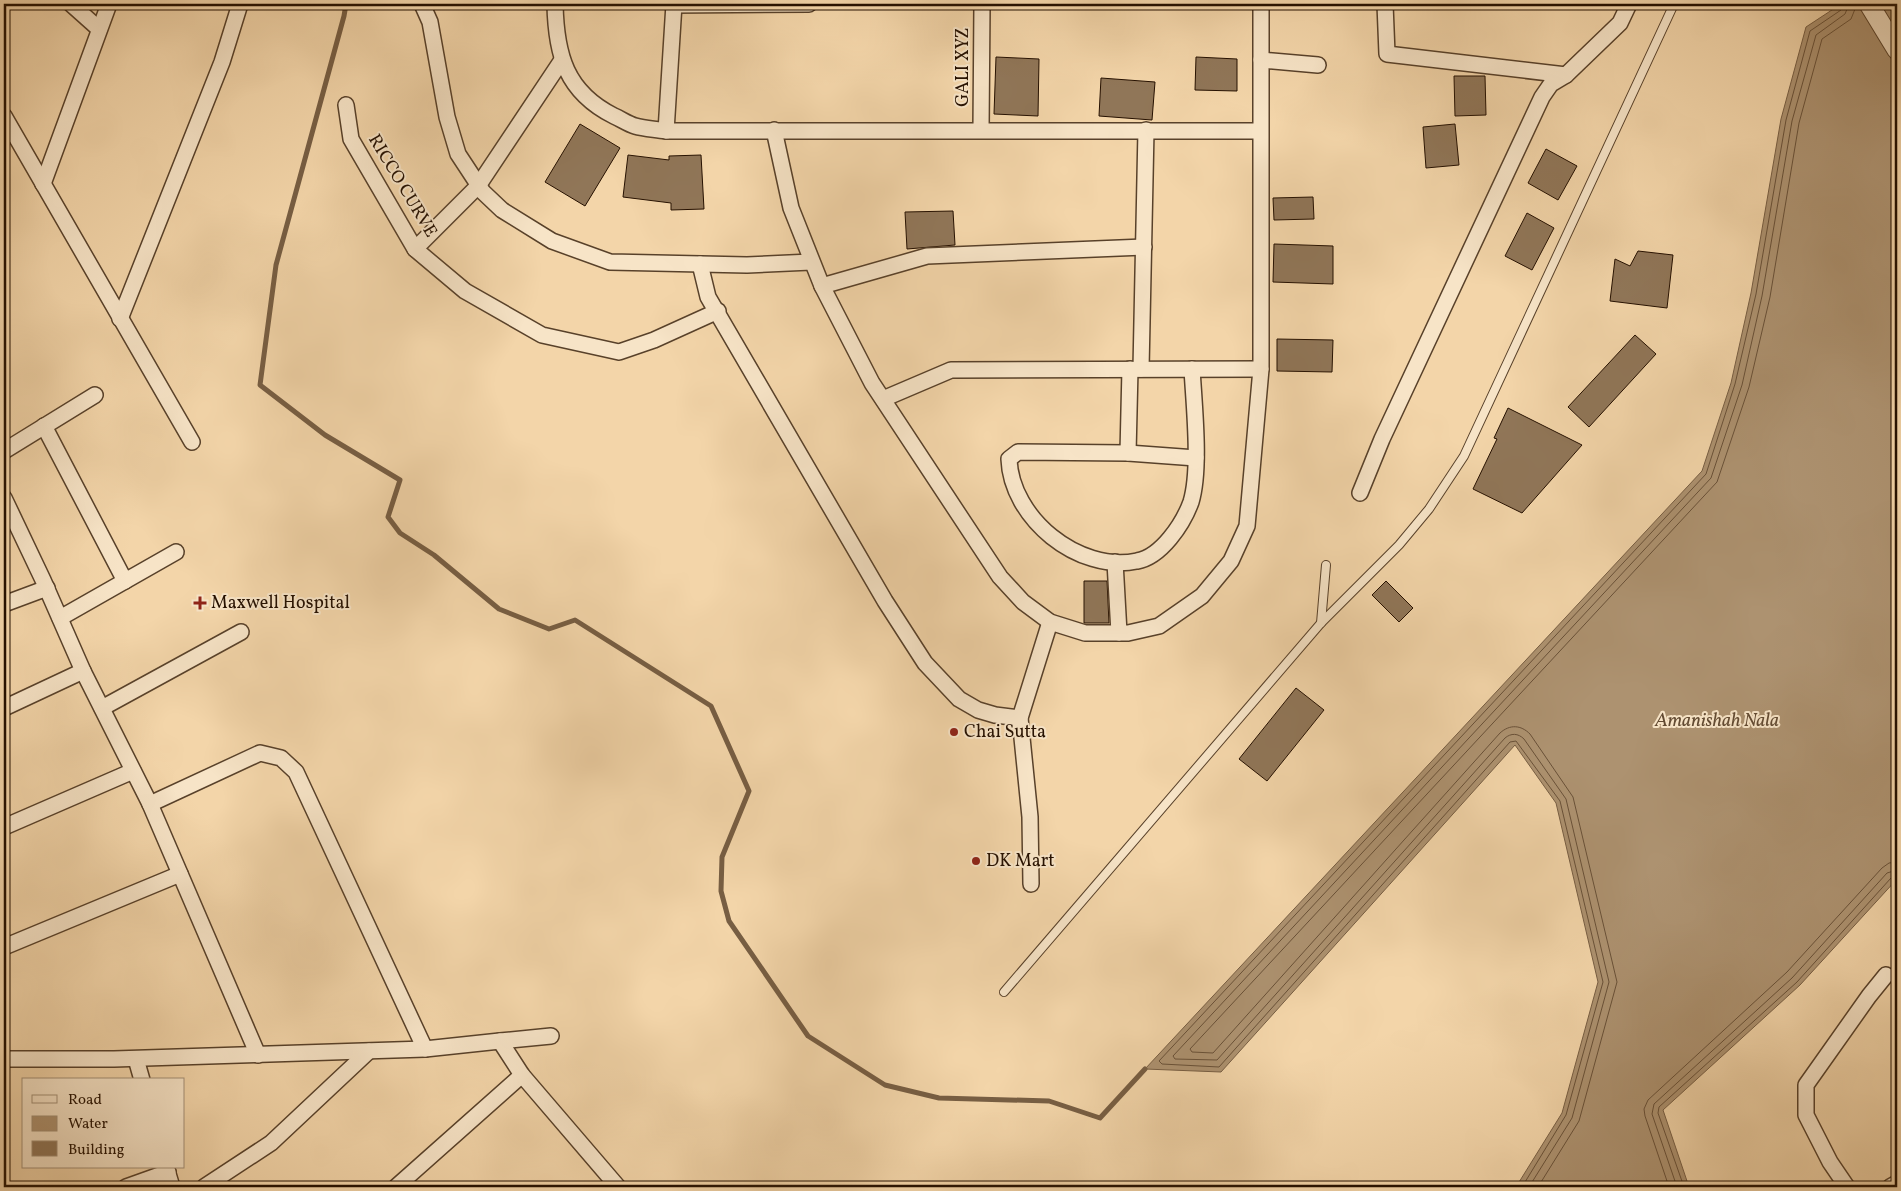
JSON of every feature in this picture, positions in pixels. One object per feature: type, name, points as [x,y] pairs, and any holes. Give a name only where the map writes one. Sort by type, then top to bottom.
[{"type":"street","points":[[71,4],[99,29]]},
{"type":"street","points":[[43,184],[109,4]]},
{"type":"street","points":[[120,319],[222,62],[240,4]]},
{"type":"street","points":[[422,4],[430,22],[447,117],[458,154],[478,186],[502,210],[552,241],[610,262],[700,264],[811,262]]},
{"type":"street","points":[[555,4],[559,52],[567,73],[584,96],[601,109],[634,126],[666,131],[1260,131]]},
{"type":"street","points":[[666,131],[674,4],[809,4]]},
{"type":"street","name":"GALI XYZ","points":[[981,130],[982,4]]},
{"type":"street","points":[[774,130],[791,208],[822,286],[872,383],[1000,577],[1023,602],[1050,622],[1085,633],[1119,633],[1159,626],[1202,596],[1231,561],[1247,526],[1261,369],[1261,4]]},
{"type":"street","points":[[1385,4],[1387,54],[1566,75]]},
{"type":"street","points":[[1360,493],[1382,439],[1542,97],[1552,84],[1566,75],[1620,23],[1629,4]]},
{"type":"street","points":[[1869,4],[1897,50]]},
{"type":"street","points":[[415,250],[478,186],[562,60]]},
{"type":"street","points":[[1261,60],[1318,65]]},
{"type":"street","name":"RICCO CURVE","points":[[346,105],[352,139],[415,250],[465,290],[542,335],[620,352],[654,340],[718,311]]},
{"type":"street","points":[[4,116],[192,442]]},
{"type":"street","points":[[1128,454],[1144,247],[1146,130]]},
{"type":"street","points":[[822,286],[926,256],[1144,247]]},
{"type":"street","points":[[700,264],[708,297],[718,311],[870,576],[925,663],[959,699],[978,710],[995,715],[1020,718]]},
{"type":"street","points":[[1192,369],[1196,458],[1191,501],[1180,525],[1163,547],[1138,561],[1115,562],[1083,557],[1063,546],[1028,513],[1010,474],[1009,459],[1018,452],[1128,454],[1196,458]]},
{"type":"street","points":[[883,399],[951,370],[1261,369]]},
{"type":"street","points":[[4,451],[95,395]]},
{"type":"street","points":[[44,426],[125,581]]},
{"type":"street","points":[[4,498],[47,588],[83,671],[150,804],[258,1054]]},
{"type":"street","points":[[60,618],[176,552]]},
{"type":"street","points":[[1115,562],[1119,633]]},
{"type":"street","points":[[4,604],[47,588]]},
{"type":"street","points":[[1031,884],[1030,817],[1020,718],[1050,622]]},
{"type":"street","points":[[102,708],[241,632]]},
{"type":"street","points":[[4,708],[83,671]]},
{"type":"street","points":[[150,804],[260,753],[281,758],[296,772],[425,1049]]},
{"type":"street","points":[[4,827],[133,771]]},
{"type":"street","points":[[4,947],[180,874]]},
{"type":"street","points":[[1847,1187],[1830,1162],[1806,1115],[1806,1085],[1886,975]]},
{"type":"street","points":[[4,1059],[136,1059],[425,1049],[551,1036]]},
{"type":"street","points":[[500,1041],[522,1075],[618,1187]]},
{"type":"street","points":[[204,1187],[271,1143],[369,1051]]},
{"type":"street","points":[[136,1059],[141,1078]]},
{"type":"street","points":[[396,1187],[522,1075]]},
{"type":"street","points":[[126,1187],[167,1170],[172,1187]]},
{"type":"street","points":[[1890,1187],[1897,1183]]},
{"type":"lane","points":[[1004,992],[1321,623],[1399,545],[1423,516],[1464,456],[1674,4]]},
{"type":"lane","points":[[1321,623],[1326,565]]},
{"type":"water","name":"Amanishah Nala","points":[[1841,4],[1897,4],[1897,879],[1800,985],[1663,1110],[1689,1187],[1516,1187],[1562,1113],[1598,982],[1556,803],[1515,745],[1221,1072],[1145,1069],[1702,471],[1731,383],[1751,293],[1781,119],[1806,27]]},
{"type":"building","points":[[996,57],[1039,59],[1038,116],[994,114]]},
{"type":"building","points":[[1196,57],[1237,59],[1237,91],[1195,90]]},
{"type":"building","points":[[1454,76],[1485,76],[1486,115],[1455,116]]},
{"type":"building","points":[[1101,78],[1155,82],[1152,120],[1099,116]]},
{"type":"building","points":[[580,124],[620,148],[585,206],[545,182]]},
{"type":"building","points":[[1455,124],[1459,165],[1426,168],[1423,127]]},
{"type":"building","points":[[1546,149],[1577,166],[1558,200],[1528,183]]},
{"type":"building","points":[[628,155],[669,160],[669,156],[701,155],[704,209],[671,210],[671,203],[623,197]]},
{"type":"building","points":[[1313,197],[1314,219],[1274,220],[1273,198]]},
{"type":"building","points":[[953,211],[955,245],[907,249],[905,212]]},
{"type":"building","points":[[1527,213],[1554,228],[1532,270],[1505,256]]},
{"type":"building","points":[[1274,244],[1333,246],[1333,284],[1273,282]]},
{"type":"building","points":[[1638,251],[1673,255],[1667,308],[1610,301],[1615,259],[1630,266]]},
{"type":"building","points":[[1635,335],[1656,354],[1589,427],[1568,407]]},
{"type":"building","points":[[1277,339],[1333,340],[1332,372],[1277,371]]},
{"type":"building","points":[[1508,408],[1582,445],[1522,513],[1473,489],[1497,439],[1494,438]]},
{"type":"building","points":[[1084,581],[1107,581],[1109,623],[1084,623]]},
{"type":"building","points":[[1386,581],[1413,608],[1399,622],[1372,595]]},
{"type":"building","points":[[1296,688],[1324,710],[1267,781],[1239,759]]},
{"type":"waterway","points":[[346,4],[276,265],[260,385],[325,435],[400,480],[388,517],[400,533],[434,555],[499,609],[549,629],[575,620],[711,706],[749,791],[722,857],[721,891],[729,921],[808,1036],[885,1085],[939,1098],[1049,1101],[1100,1118],[1145,1069]]},
{"type":"place","name":"Maxwell Hospital","points":[[200,603]]},
{"type":"place","name":"Chai Sutta","points":[[954,732]]},
{"type":"place","name":"DK Mart","points":[[976,861]]}]
